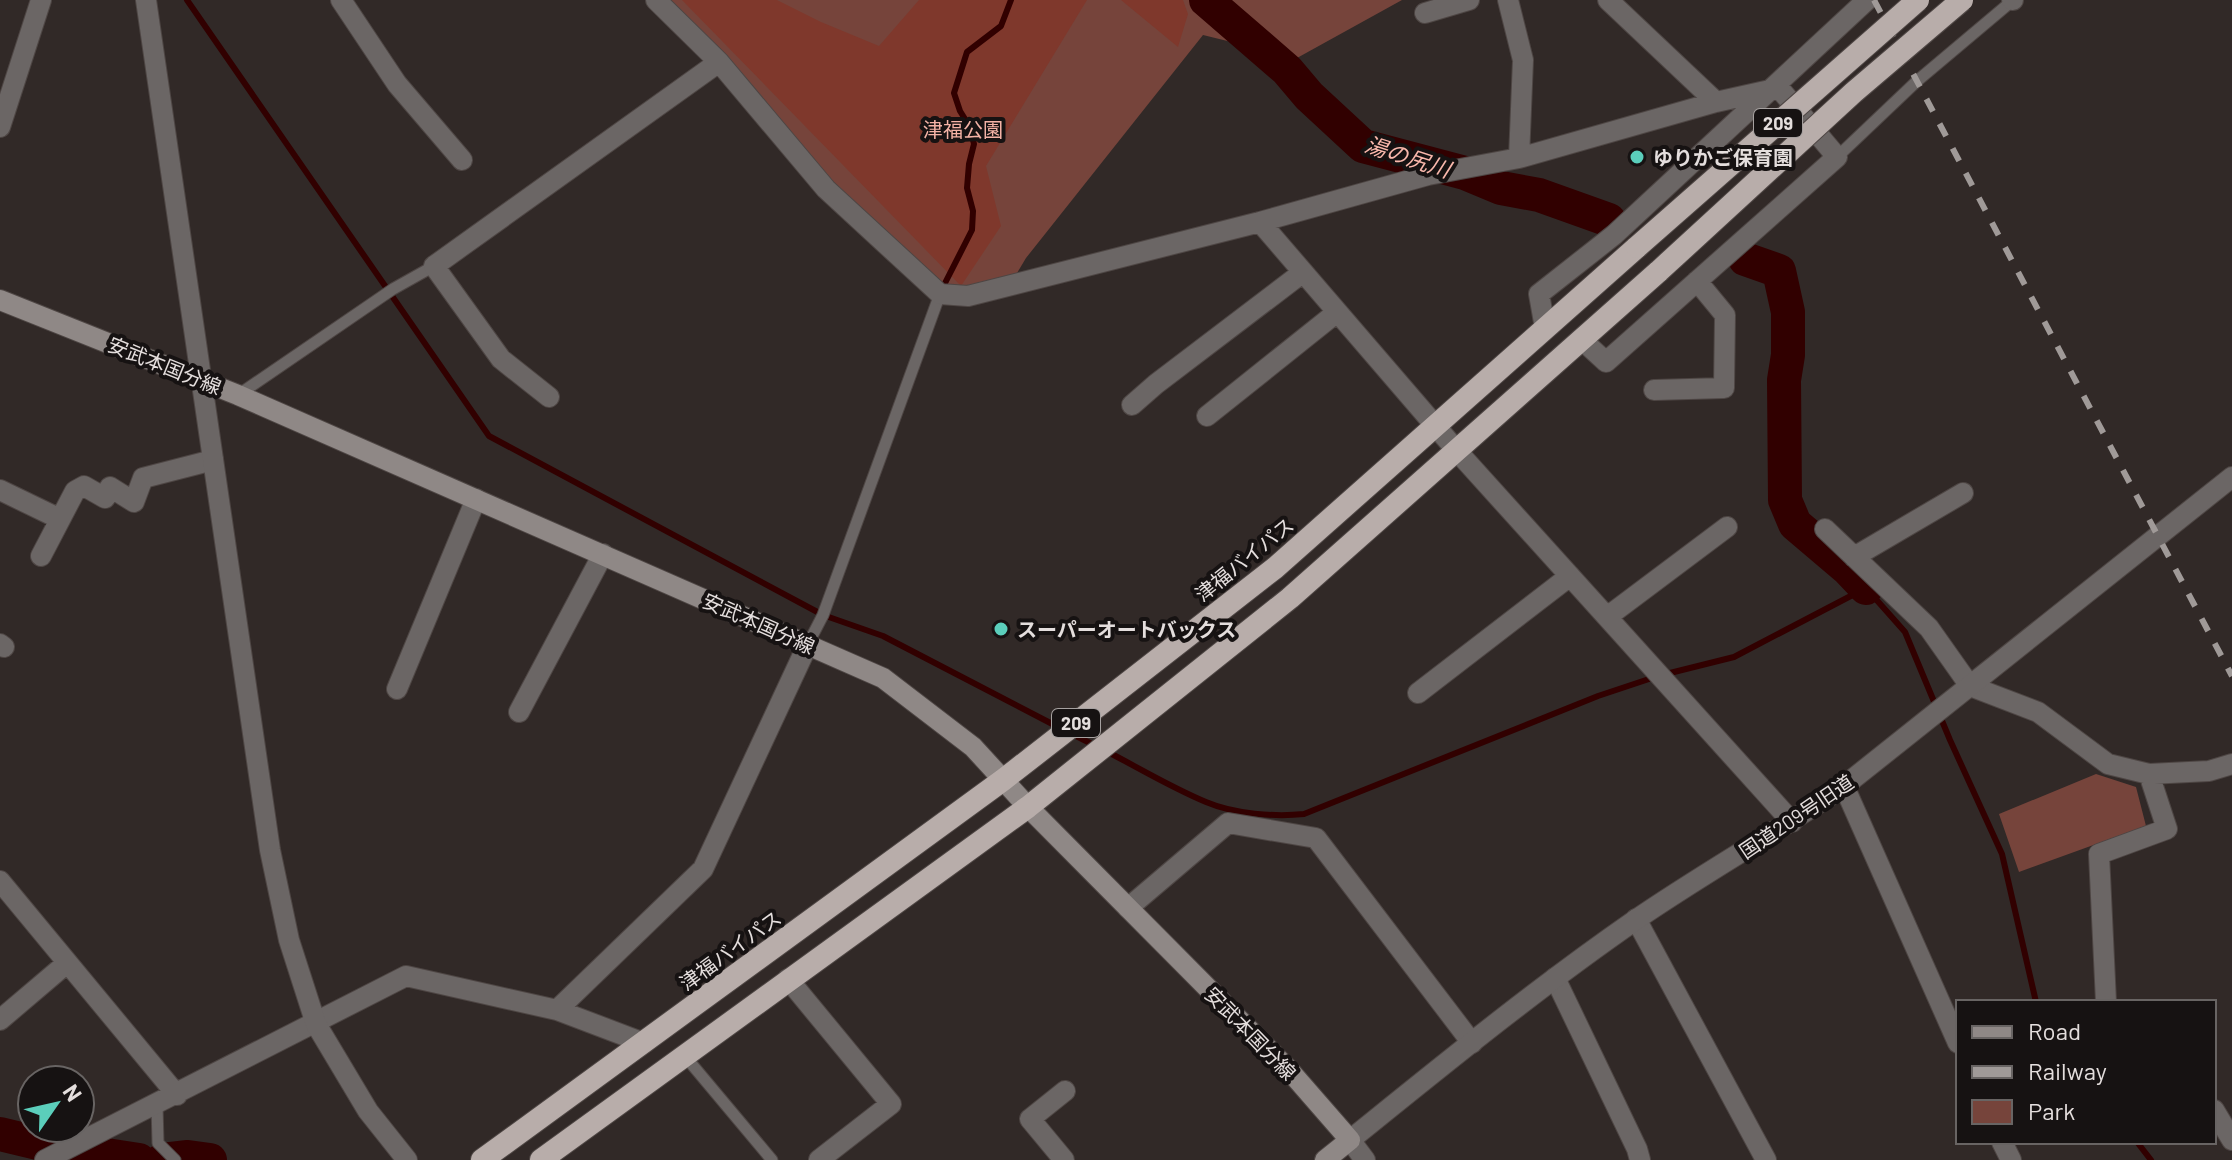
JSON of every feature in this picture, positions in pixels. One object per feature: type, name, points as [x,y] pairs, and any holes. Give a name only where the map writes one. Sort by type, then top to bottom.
[{"type":"highway","name":"津福バイパス","points":[[482,1160],[1003,780],[1275,568],[1918,0]]},
{"type":"highway","name":"209","points":[[541,1160],[1028,807],[1290,598],[1659,271],[1854,92],[1962,0]]},
{"type":"main road","name":"安武本国分線","points":[[0,300],[201,379],[883,678],[973,747],[1028,807],[1289,1070],[1350,1140]]},
{"type":"main road","points":[[1325,1160],[1350,1140]]},
{"type":"street","points":[[0,127],[41,0]]},
{"type":"street","points":[[146,0],[270,850],[289,940],[316,1024],[368,1111],[407,1160]]},
{"type":"street","points":[[341,0],[397,84],[462,160]]},
{"type":"street","points":[[656,0],[719,62],[826,189],[940,294],[968,296],[1260,222],[1428,175],[1519,158],[1716,102],[1779,88],[1837,157],[1606,362],[1581,339]]},
{"type":"street","points":[[1425,13],[1469,0]]},
{"type":"street","points":[[1508,0],[1523,60],[1519,158]]},
{"type":"street","points":[[1608,0],[1716,102]]},
{"type":"street","points":[[1545,328],[1539,294],[1614,235],[1867,0]]},
{"type":"street","points":[[549,397],[501,359],[434,266],[719,62]]},
{"type":"street","points":[[1260,222],[1457,451],[1792,822]]},
{"type":"street","points":[[1132,405],[1302,273]]},
{"type":"street","points":[[1654,390],[1724,388],[1725,315],[1697,281]]},
{"type":"street","points":[[1207,416],[1336,313]]},
{"type":"street","points":[[41,556],[75,491],[84,486],[105,498],[110,487],[134,502],[143,478],[213,460]]},
{"type":"street","name":"国道209号旧道","points":[[1350,1140],[1555,978],[1636,919],[1844,786],[2232,477]]},
{"type":"street","points":[[0,490],[60,519]]},
{"type":"street","points":[[1854,557],[1963,493]]},
{"type":"street","points":[[397,689],[476,499]]},
{"type":"street","points":[[1607,617],[1727,527]]},
{"type":"street","points":[[1825,529],[1929,628],[1970,686],[2038,712],[2108,764],[2149,774],[2209,771],[2232,764]]},
{"type":"street","points":[[519,712],[603,554]]},
{"type":"street","points":[[1418,693],[1570,576]]},
{"type":"street","points":[[557,1010],[703,869],[808,644]]},
{"type":"street","points":[[2106,1000],[2099,854],[2167,829],[2149,774]]},
{"type":"street","points":[[1844,786],[1956,1038]]},
{"type":"street","points":[[1128,908],[1228,823],[1316,838],[1472,1043]]},
{"type":"street","points":[[0,881],[177,1095]]},
{"type":"street","points":[[1636,919],[1766,1160]]},
{"type":"street","points":[[0,1020],[67,963]]},
{"type":"street","points":[[45,1160],[406,976],[557,1010],[644,1043]]},
{"type":"street","points":[[1555,978],[1640,1160]]},
{"type":"street","points":[[788,979],[891,1104],[819,1160]]},
{"type":"street","points":[[1064,1160],[1030,1119],[1065,1091]]},
{"type":"street","points":[[2216,1113],[2232,1140]]},
{"type":"street","points":[[1350,1140],[1365,1160]]},
{"type":"lane","points":[[1837,157],[1917,81],[2012,0]]},
{"type":"lane","points":[[238,395],[393,289],[434,266]]},
{"type":"lane","points":[[808,644],[823,615],[940,294]]},
{"type":"lane","points":[[684,1055],[772,1160]]},
{"type":"lane","points":[[157,1105],[158,1143],[175,1160]]},
{"type":"green space","name":"津福公園","points":[[665,0],[1402,0],[1297,58],[1203,35],[1026,258],[1008,288],[950,289],[835,187]]},
{"type":"green space","points":[[682,0],[777,0],[879,46],[919,0],[1087,0],[986,166],[1001,226],[961,286]]},
{"type":"green space","points":[[1121,0],[1183,0],[1188,14],[1178,47]]},
{"type":"green space","points":[[2096,774],[2136,787],[2146,826],[2019,872],[1999,814]]},
{"type":"waterway","points":[[187,0],[489,436],[823,615],[883,636],[1060,728]]},
{"type":"waterway","points":[[941,291],[972,230],[973,211],[967,188],[974,144],[970,127],[954,93],[967,52],[1001,26],[1011,0]]},
{"type":"waterway","name":"湯の尻川","points":[[1206,0],[1287,70],[1309,96],[1363,146],[1465,173],[1501,188],[1539,195],[1609,220]]},
{"type":"waterway","name":"湯の尻川","points":[[1745,259],[1779,271],[1788,312],[1788,355],[1784,380],[1785,500],[1795,524],[1866,588]]},
{"type":"waterway","points":[[1666,674],[1734,657],[1866,588],[1905,632],[2002,854],[2036,1000]]},
{"type":"waterway","points":[[1106,751],[1181,791],[1217,806],[1255,814],[1304,814],[1598,696],[1655,677]]},
{"type":"waterway","points":[[1070,733],[1096,746]]},
{"type":"waterway","points":[[0,1134],[54,1147],[139,1160]]},
{"type":"waterway","points":[[2139,1144],[2151,1160]]},
{"type":"waterway","points":[[162,1160],[188,1157],[210,1160]]},
{"type":"railway","points":[[1874,0],[2232,676]]},
{"type":"place","name":"ゆりかご保育園","points":[[1637,157]]},
{"type":"place","name":"スーパーオートバックス","points":[[1001,629]]}]
